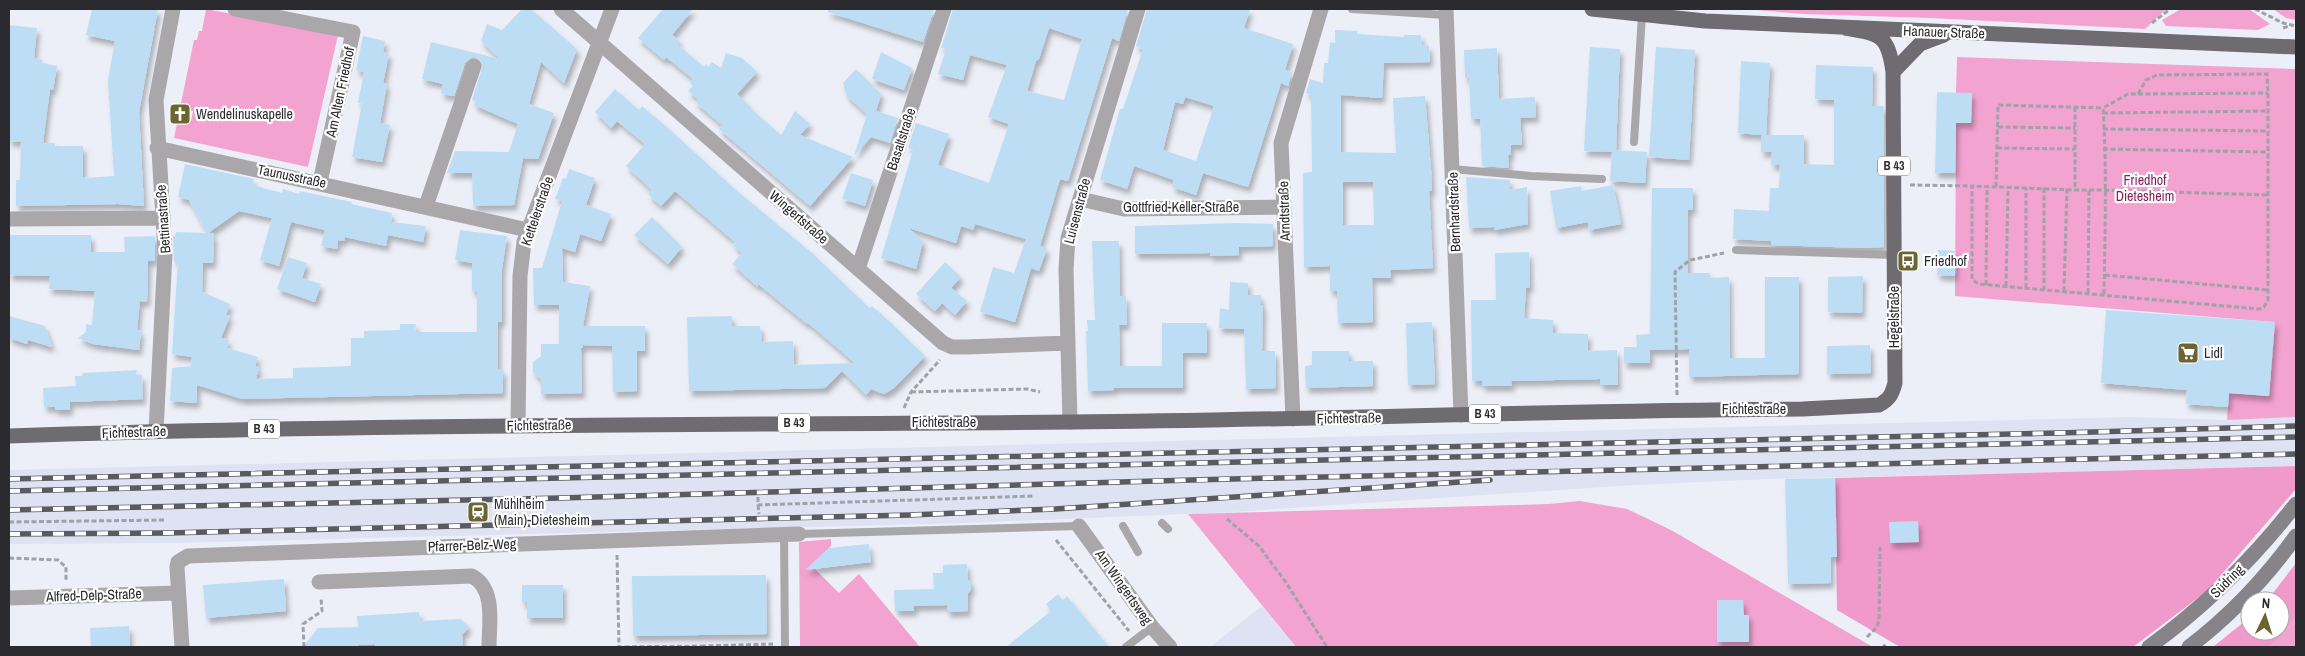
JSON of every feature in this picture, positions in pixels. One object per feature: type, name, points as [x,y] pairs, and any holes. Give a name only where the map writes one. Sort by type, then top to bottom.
[{"type":"main road","name":"Hanauer Straße","points":[[1592,9],[1705,21],[2296,47]]},
{"type":"main road","name":"Hegelstraße","points":[[1845,28],[1865,32],[1883,40],[1890,51],[1893,72],[1895,382],[1892,394],[1880,406]]},
{"type":"main road","name":"B 43","points":[[1893,72],[1920,44],[1956,32]]},
{"type":"main road","name":"Fichtestraße","points":[[9,436],[156,431],[518,425],[1293,419],[1678,410],[1821,409],[1880,406]]},
{"type":"street","name":"Bettinastraße","points":[[156,431],[165,274],[156,100],[173,9]]},
{"type":"street","name":"Am Alten Friedhof","points":[[235,9],[353,32],[320,182]]},
{"type":"street","name":"Wingertstraße","points":[[561,9],[934,336],[952,347]]},
{"type":"street","name":"Kettelerstraße","points":[[518,425],[520,276],[528,230],[612,9]]},
{"type":"street","name":"Basaltstraße","points":[[858,269],[944,9]]},
{"type":"street","name":"Luisenstraße","points":[[1070,422],[1067,252],[1072,224],[1138,9]]},
{"type":"street","name":"Arndtstraße","points":[[1293,419],[1281,143],[1321,9]]},
{"type":"street","name":"Bernhardstraße","points":[[1446,12],[1461,415]]},
{"type":"street","points":[[426,206],[474,66]]},
{"type":"street","name":"Taunusstraße","points":[[158,148],[320,182],[528,230]]},
{"type":"street","name":"Gottfried-Keller-Straße","points":[[1080,199],[1124,209],[1283,207]]},
{"type":"street","points":[[9,220],[163,218]]},
{"type":"street","points":[[952,347],[1068,343]]},
{"type":"street","name":"Südring","points":[[2149,647],[2178,626],[2235,574],[2296,504]]},
{"type":"street","name":"Am Wingertsweg","points":[[1080,526],[1152,627],[1170,647]]},
{"type":"street","name":"Pfarrer-Belz-Weg","points":[[178,593],[178,562],[188,556],[791,534]]},
{"type":"street","name":"Südring","points":[[2189,647],[2221,623],[2244,600],[2274,567],[2296,536]]},
{"type":"street","points":[[319,582],[472,576],[479,580],[487,592],[490,647]]},
{"type":"street","points":[[178,593],[182,647]]},
{"type":"street","name":"Alfred-Delp-Straße","points":[[9,598],[178,593]]},
{"type":"lane","points":[[1352,9],[1446,12]]},
{"type":"lane","points":[[1634,142],[1642,15]]},
{"type":"lane","points":[[1452,169],[1531,176],[1602,179]]},
{"type":"lane","points":[[1736,250],[1894,255]]},
{"type":"lane","points":[[785,646],[791,534],[1080,526]]},
{"type":"lane","points":[[1122,526],[1138,552]]},
{"type":"lane","points":[[1126,647],[1152,627]]},
{"type":"path","points":[[2256,9],[2263,14],[2294,26]]},
{"type":"path","points":[[1972,186],[1972,279],[1978,284],[2088,292],[2259,309],[2267,305],[2267,74],[2164,73],[2152,76],[2146,80],[2138,94]]},
{"type":"path","points":[[2103,110],[2128,94],[2268,92]]},
{"type":"path","points":[[1996,187],[1998,105],[2075,107],[2103,110],[2268,112]]},
{"type":"path","points":[[2075,107],[2075,190]]},
{"type":"path","points":[[2103,110],[2104,294]]},
{"type":"path","points":[[1998,127],[2075,128]]},
{"type":"path","points":[[2103,129],[2268,131]]},
{"type":"path","points":[[1997,148],[2075,149]]},
{"type":"path","points":[[2104,149],[2268,152]]},
{"type":"path","points":[[1907,176],[1907,185],[2268,195]]},
{"type":"path","points":[[1986,285],[1987,187]]},
{"type":"path","points":[[2006,286],[2008,188]]},
{"type":"path","points":[[2026,188],[2026,288]]},
{"type":"path","points":[[2044,188],[2044,289]]},
{"type":"path","points":[[2064,291],[2067,189]]},
{"type":"path","points":[[2088,292],[2089,190]]},
{"type":"path","points":[[1678,410],[1676,272],[1690,260],[1736,250]]},
{"type":"path","points":[[2104,275],[2268,290]]},
{"type":"path","points":[[897,422],[911,392],[952,347]]},
{"type":"path","points":[[911,392],[1027,389],[1040,392]]},
{"type":"path","points":[[758,505],[1034,496]]},
{"type":"path","points":[[758,497],[759,514]]},
{"type":"path","points":[[9,522],[166,520]]},
{"type":"path","points":[[1227,520],[1259,546],[1285,581],[1327,647]]},
{"type":"path","points":[[1051,534],[1126,626]]},
{"type":"path","points":[[616,540],[619,647],[785,646]]},
{"type":"path","points":[[1867,637],[1877,627],[1879,620],[1880,548]]},
{"type":"path","points":[[9,558],[58,560],[66,567],[67,596]]},
{"type":"path","points":[[304,647],[303,624],[322,611],[319,582]]},
{"type":"shaded area","points":[[2129,417],[2227,420],[2296,417],[2296,466],[1767,479],[1635,485],[1233,512],[965,523],[175,543],[9,544],[9,470]]},
{"type":"shaded area","points":[[2296,466],[2296,489],[2207,591],[2133,647],[1900,647],[1837,610],[1835,478]]},
{"type":"shaded area","points":[[2296,563],[2296,616],[2290,625],[2290,591],[2275,591]]},
{"type":"shaded area","points":[[1262,606],[1296,647],[1210,647]]},
{"type":"shaded area","points":[[2240,625],[2240,641],[2276,641],[2269,647],[2213,647]]},
{"type":"green space","points":[[206,9],[338,35],[308,167],[174,138],[178,119],[191,121],[193,111],[180,108],[194,40],[197,40],[199,31],[202,31]]},
{"type":"green space","points":[[1744,9],[2166,9],[2145,29],[1930,18],[1803,14]]},
{"type":"green space","points":[[2181,9],[2249,9],[2270,24],[2258,30],[2166,26],[2162,20]]},
{"type":"green space","points":[[2273,9],[2296,9],[2296,20],[2286,18]]},
{"type":"green space","name":"Friedhof Dietesheim","points":[[1957,57],[2296,69],[2296,417],[2227,420],[2229,393],[2269,396],[2274,322],[1955,296],[1956,123],[1971,123],[1972,93],[1956,93]]},
{"type":"green space","points":[[1580,501],[1627,509],[1671,530],[1873,647],[1296,647],[1188,514],[1549,504]]},
{"type":"green space","points":[[831,539],[831,546],[811,565],[839,593],[859,574],[920,647],[800,647],[799,542]]},
{"type":"green space","points":[[2296,616],[2296,647],[2269,647],[2276,641],[2290,641],[2290,625]]},
{"type":"building","points":[[92,9],[158,9],[139,112],[144,206],[118,204],[16,206],[16,180],[20,180],[21,142],[9,141],[9,25],[37,28],[34,58],[43,60],[42,63],[57,66],[53,90],[50,89],[43,143],[55,143],[55,146],[83,146],[83,178],[114,176],[108,80],[115,41],[86,35]]},
{"type":"building","points":[[522,9],[531,9],[577,49],[564,83],[541,62],[529,104],[554,113],[538,159],[523,158],[514,205],[473,206],[472,173],[447,173],[455,151],[509,152],[518,124],[474,105],[476,101],[472,100],[483,65],[477,57],[472,57],[465,63],[454,96],[441,94],[443,84],[422,79],[431,42],[500,59],[481,41],[487,24],[502,30]]},
{"type":"building","points":[[663,9],[693,9],[672,35],[680,41],[677,44],[704,67],[706,64],[709,67],[712,62],[721,68],[726,53],[742,58],[757,72],[737,94],[781,135],[795,111],[810,124],[800,135],[853,157],[810,206],[719,129],[722,125],[695,102],[698,99],[688,91],[693,86],[690,83],[693,79],[666,57],[664,60],[638,38]]},
{"type":"building","points":[[828,9],[934,9],[923,42],[828,12]]},
{"type":"building","points":[[953,9],[1128,9],[1119,41],[1112,38],[1068,181],[1060,179],[1040,246],[1047,248],[1039,271],[1031,268],[1015,322],[980,312],[993,267],[1014,273],[1026,239],[975,224],[973,230],[961,226],[956,243],[909,228],[923,241],[916,269],[881,258],[913,150],[908,148],[916,123],[949,134],[938,165],[989,183],[1009,124],[988,117],[1007,65],[970,55],[963,80],[938,74],[946,49],[941,48]],"holes":[[[1049,28],[1082,39],[1064,100],[1027,91]]]},
{"type":"building","points":[[1147,9],[1250,9],[1244,28],[1293,44],[1285,70],[1292,72],[1288,86],[1281,83],[1248,187],[1203,173],[1196,195],[1172,187],[1174,180],[1134,166],[1127,189],[1100,180],[1120,109],[1123,109],[1143,49],[1136,46]],"holes":[[[1185,97],[1214,106],[1196,161],[1163,150],[1175,102],[1183,104]]]},
{"type":"building","points":[[1335,30],[1357,31],[1357,34],[1404,37],[1404,35],[1421,35],[1422,46],[1429,45],[1430,62],[1384,63],[1382,98],[1341,95],[1341,152],[1396,153],[1393,98],[1425,96],[1431,169],[1432,191],[1429,191],[1433,268],[1390,270],[1391,278],[1372,278],[1373,322],[1338,323],[1337,291],[1330,291],[1330,266],[1304,267],[1303,173],[1312,172],[1311,95],[1306,93],[1310,79],[1323,83],[1324,63],[1328,63],[1330,42],[1335,43]],"holes":[[[1343,182],[1373,182],[1374,225],[1343,225]]]},
{"type":"building","points":[[363,36],[385,41],[383,52],[389,54],[383,83],[387,84],[380,123],[390,125],[382,162],[352,157],[362,103],[358,103],[364,72],[356,70]]},
{"type":"building","points":[[1590,47],[1620,49],[1616,150],[1647,152],[1645,183],[1610,181],[1612,152],[1584,151]]},
{"type":"building","points":[[1656,47],[1695,50],[1689,160],[1649,157]]},
{"type":"building","points":[[1497,48],[1499,99],[1535,97],[1536,117],[1520,118],[1522,145],[1511,145],[1511,155],[1508,155],[1509,168],[1482,166],[1480,119],[1471,119],[1469,78],[1465,78],[1464,50]]},
{"type":"building","points":[[881,52],[912,68],[904,90],[872,79]]},
{"type":"building","points":[[1741,61],[1770,63],[1766,135],[1804,135],[1804,164],[1834,165],[1834,100],[1815,99],[1816,65],[1873,67],[1872,106],[1884,106],[1884,247],[1771,245],[1771,241],[1733,239],[1734,209],[1769,211],[1770,188],[1779,188],[1780,165],[1771,165],[1772,152],[1761,152],[1761,135],[1738,133]]},
{"type":"building","points":[[856,69],[881,94],[876,111],[898,118],[890,143],[871,137],[854,156],[867,114],[847,96],[843,83]]},
{"type":"building","points":[[615,89],[639,110],[642,106],[668,128],[736,190],[812,253],[870,308],[872,306],[889,321],[925,356],[894,388],[884,394],[871,389],[866,395],[842,371],[825,388],[689,391],[687,317],[732,316],[732,326],[760,326],[762,342],[793,341],[794,365],[855,363],[808,323],[757,283],[758,287],[732,264],[742,253],[733,245],[735,242],[675,191],[661,206],[648,194],[652,190],[626,166],[645,144],[617,121],[611,128],[595,112]]},
{"type":"building","points":[[1937,92],[1972,93],[1971,123],[1956,123],[1955,173],[1935,173]]},
{"type":"building","points":[[185,164],[254,179],[252,185],[282,193],[283,189],[299,194],[300,191],[392,213],[391,222],[426,226],[423,242],[388,235],[386,246],[345,237],[344,241],[338,240],[337,249],[321,246],[325,230],[291,222],[279,266],[260,260],[272,218],[239,211],[208,233],[214,234],[213,263],[203,263],[202,292],[230,304],[226,315],[230,316],[221,338],[229,340],[227,348],[258,357],[255,366],[259,367],[256,379],[293,378],[293,368],[351,366],[351,338],[364,338],[364,331],[400,330],[400,324],[416,324],[415,332],[477,332],[477,291],[472,291],[472,263],[455,260],[460,230],[507,236],[502,269],[502,322],[498,322],[498,369],[503,369],[503,393],[242,399],[197,385],[197,403],[170,401],[172,368],[191,366],[192,357],[172,354],[178,261],[174,261],[173,236],[175,236],[176,232],[207,233],[189,200],[178,197]]},
{"type":"building","points":[[569,169],[595,178],[586,205],[611,214],[601,241],[580,234],[575,252],[562,248],[563,282],[590,286],[583,326],[645,326],[645,351],[637,351],[637,391],[613,392],[612,346],[583,345],[583,348],[581,348],[582,393],[541,394],[541,379],[533,372],[533,362],[541,356],[541,344],[559,344],[559,305],[534,305],[533,268],[542,268],[562,201],[555,199],[563,178],[566,179]]},
{"type":"building","points":[[851,173],[873,180],[865,206],[842,199]]},
{"type":"building","points":[[1466,177],[1510,180],[1510,190],[1527,187],[1528,224],[1494,230],[1494,227],[1469,228]]},
{"type":"building","points":[[1613,185],[1621,224],[1589,230],[1588,222],[1556,228],[1550,191],[1581,186],[1582,191]]},
{"type":"building","points":[[1652,188],[1693,188],[1693,210],[1688,210],[1688,273],[1710,273],[1710,278],[1729,277],[1730,358],[1765,358],[1765,277],[1799,277],[1799,374],[1689,377],[1689,349],[1650,350],[1650,363],[1624,363],[1624,347],[1637,347],[1636,335],[1650,334]]},
{"type":"building","points":[[652,217],[682,247],[668,264],[634,235]]},
{"type":"building","points":[[1238,223],[1273,224],[1273,246],[1239,247],[1239,255],[1210,256],[1210,253],[1135,254],[1135,226]]},
{"type":"building","points":[[9,235],[91,235],[91,252],[125,252],[124,237],[155,236],[155,261],[148,261],[147,302],[140,301],[137,330],[141,331],[139,350],[93,344],[78,338],[86,332],[86,324],[92,325],[95,291],[49,289],[50,276],[9,275]]},
{"type":"building","points":[[1092,241],[1119,241],[1120,296],[1126,296],[1127,325],[1119,325],[1120,366],[1162,366],[1162,323],[1207,323],[1207,353],[1183,353],[1183,388],[1114,388],[1114,390],[1088,391],[1087,320],[1095,320]]},
{"type":"building","points":[[1938,250],[1956,251],[1955,276],[1937,275]]},
{"type":"building","points":[[1529,252],[1530,287],[1526,288],[1524,318],[1553,320],[1553,333],[1588,334],[1588,351],[1617,350],[1618,385],[1600,385],[1600,379],[1511,381],[1512,386],[1482,386],[1482,381],[1472,381],[1471,300],[1496,300],[1495,253]]},
{"type":"building","points":[[288,257],[307,263],[302,278],[321,284],[315,302],[277,289]]},
{"type":"building","points":[[945,262],[961,277],[951,288],[967,301],[955,315],[942,303],[935,311],[916,294]]},
{"type":"building","points":[[1863,276],[1862,313],[1828,312],[1828,277]]},
{"type":"building","points":[[1230,282],[1248,283],[1248,295],[1261,295],[1261,305],[1263,305],[1262,351],[1275,351],[1276,388],[1246,389],[1244,329],[1219,328],[1220,308],[1229,310]]},
{"type":"building","name":"Lidl","points":[[2106,310],[2275,322],[2269,396],[2229,393],[2228,407],[2186,404],[2187,390],[2101,383]]},
{"type":"building","points":[[9,316],[45,326],[52,347],[28,340],[27,344],[9,338]]},
{"type":"building","points":[[1432,322],[1435,384],[1408,385],[1406,323]]},
{"type":"building","points":[[1870,345],[1871,373],[1827,374],[1827,346]]},
{"type":"building","points":[[1312,351],[1349,351],[1349,361],[1373,361],[1373,386],[1306,388],[1305,366],[1312,365]]},
{"type":"building","points":[[137,370],[136,375],[142,375],[143,399],[70,402],[70,410],[55,410],[55,407],[44,407],[43,388],[76,386],[75,376],[82,376],[83,373]]},
{"type":"building","points":[[1835,478],[1837,557],[1831,557],[1831,583],[1788,584],[1785,479]]},
{"type":"building","points":[[1918,521],[1919,542],[1890,543],[1889,522]]},
{"type":"building","points":[[869,544],[871,562],[805,570],[829,548]]},
{"type":"building","points":[[967,564],[968,580],[971,582],[971,590],[968,593],[968,611],[947,612],[947,605],[914,606],[914,611],[895,611],[894,590],[934,589],[933,573],[943,573],[943,565]]},
{"type":"building","points":[[766,575],[767,634],[633,636],[632,576]]},
{"type":"building","points":[[284,579],[286,611],[206,618],[203,585]]},
{"type":"building","points":[[522,585],[563,585],[563,618],[527,618],[527,602],[522,602]]},
{"type":"building","points":[[1058,594],[1063,600],[1067,596],[1109,647],[1006,647],[1051,611],[1046,604]]},
{"type":"building","points":[[1717,600],[1743,600],[1744,615],[1749,615],[1749,642],[1717,642]]},
{"type":"building","points":[[419,612],[420,621],[461,619],[469,627],[462,635],[463,647],[377,647],[374,644],[359,645],[357,647],[303,647],[318,628],[358,627],[357,616]]},
{"type":"building","points":[[129,626],[130,647],[91,647],[90,628]]},
{"type":"railway","points":[[9,479],[2059,433],[2296,426]]},
{"type":"railway","points":[[9,491],[2296,437]]},
{"type":"railway","points":[[9,510],[2296,454]]},
{"type":"railway","points":[[9,534],[167,533],[910,515],[1055,509],[1490,480]]},
{"type":"place","name":"Wendelinuskapelle","points":[[180,114]]},
{"type":"place","name":"Friedhof","points":[[1908,261]]},
{"type":"place","name":"Lidl","points":[[2188,353]]},
{"type":"place","name":"Mühlheim (Main)-Dietesheim","points":[[478,512]]}]
